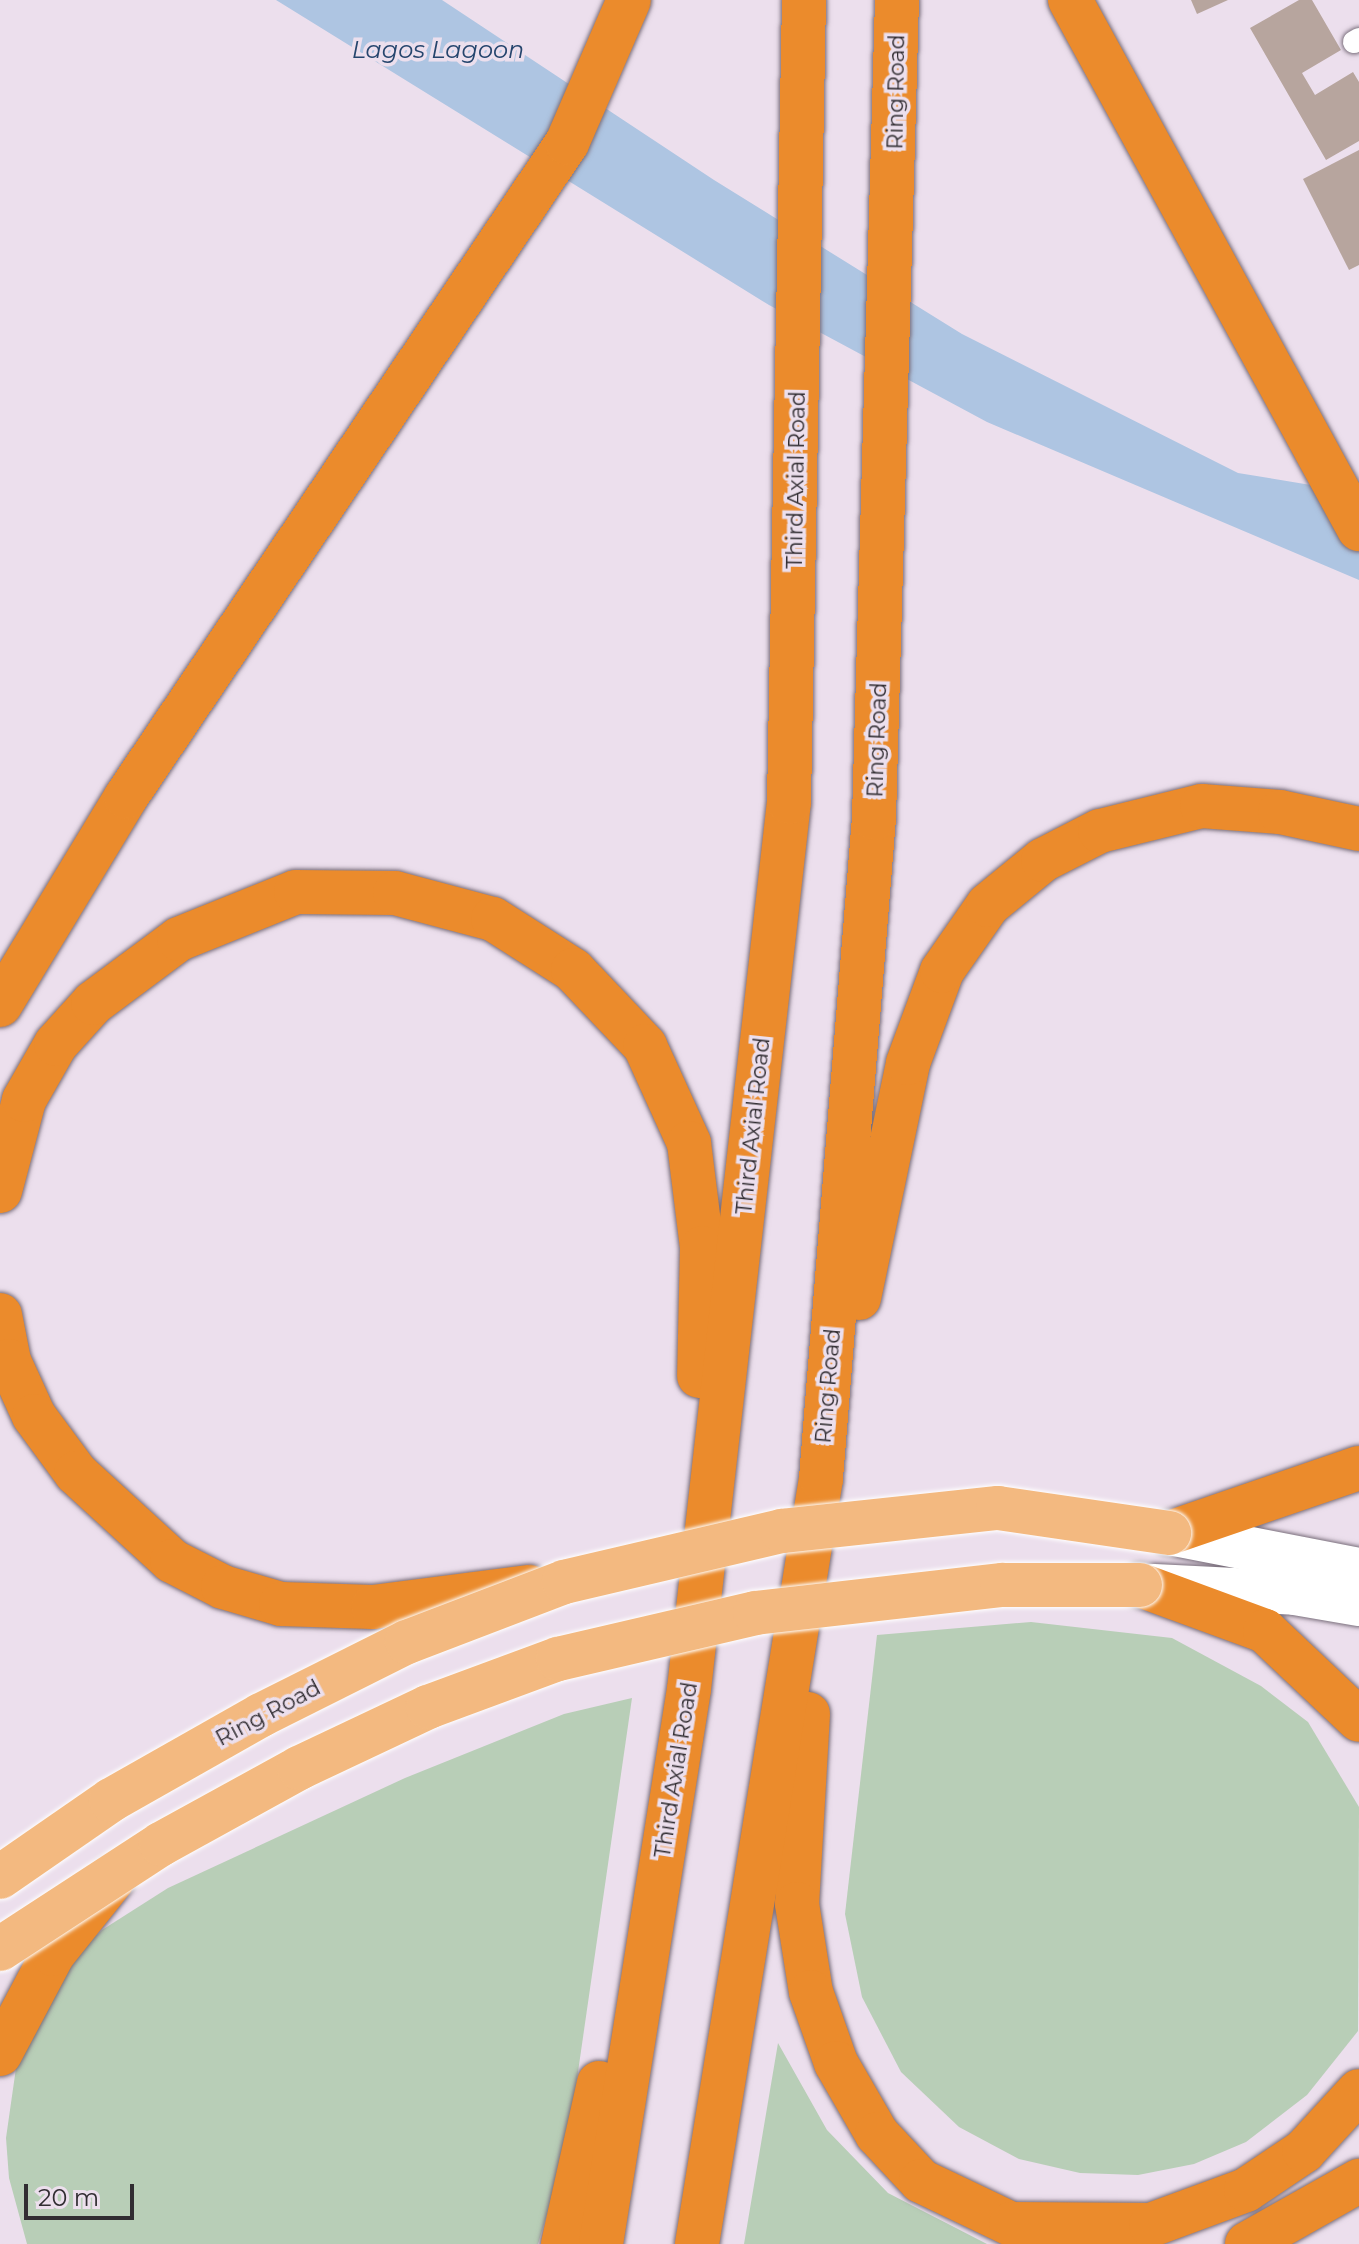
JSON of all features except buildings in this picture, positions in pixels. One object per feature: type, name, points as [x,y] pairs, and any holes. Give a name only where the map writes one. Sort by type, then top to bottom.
[{"type":"highway","points":[[0,1005],[126,797],[335,495],[567,143],[629,0]]},
{"type":"highway","name":"Third Axial Road","points":[[601,2244],[689,1689],[789,802],[804,0]]},
{"type":"highway","name":"Ring Road","points":[[821,1478],[874,818],[897,0]]},
{"type":"highway","points":[[1070,0],[1359,529]]},
{"type":"highway","points":[[697,2244],[821,1478],[908,1063],[942,971],[988,905],[1043,860],[1100,831],[1202,806],[1280,812],[1359,829]]},
{"type":"highway","points":[[0,1191],[24,1100],[56,1044],[93,1003],[179,939],[296,892],[395,893],[493,919],[573,970],[645,1046],[689,1143],[702,1248],[689,1689],[563,2244]]},
{"type":"highway","points":[[0,1315],[9,1361],[34,1416],[76,1473],[172,1561],[223,1587],[281,1604],[373,1607],[564,1582]]},
{"type":"highway","points":[[1169,1533],[1359,1468]]},
{"type":"highway","points":[[821,1478],[797,1904],[811,1992],[836,2063],[877,2134],[921,2181],[1011,2224],[1087,2229],[1151,2225],[1246,2190],[1304,2151],[1359,2091]]},
{"type":"highway","points":[[1140,1585],[1265,1631],[1359,1720]]},
{"type":"highway","points":[[0,2054],[53,1954],[117,1873]]},
{"type":"highway","points":[[1247,2244],[1359,2181]]},
{"type":"main road","name":"Ring Road","points":[[0,1877],[111,1800],[261,1715],[407,1642],[564,1582],[782,1531],[998,1508],[1169,1533]]},
{"type":"main road","points":[[1169,1533],[1359,1570]]},
{"type":"main road","points":[[0,1949],[117,1873],[299,1768],[428,1707],[558,1659],[755,1613],[1002,1585],[1140,1585],[1295,1593],[1359,1604]]},
{"type":"green space","points":[[1031,1622],[1172,1638],[1261,1686],[1308,1722],[1359,1807],[1358,2031],[1307,2095],[1246,2142],[1194,2164],[1138,2175],[1080,2173],[1019,2159],[959,2127],[901,2072],[862,1997],[845,1914],[877,1635]]},
{"type":"green space","points":[[632,1698],[567,2148],[538,2244],[27,2244],[9,2178],[6,2138],[17,2061],[74,1957],[102,1930],[168,1888],[405,1778],[564,1714]]},
{"type":"green space","points":[[778,2043],[827,2130],[888,2193],[987,2244],[744,2244]]},
{"type":"water","name":"Lagos Lagoon","points":[[276,0],[442,0],[714,180],[962,334],[1238,473],[1359,493],[1359,580],[987,422],[769,305]]}]
